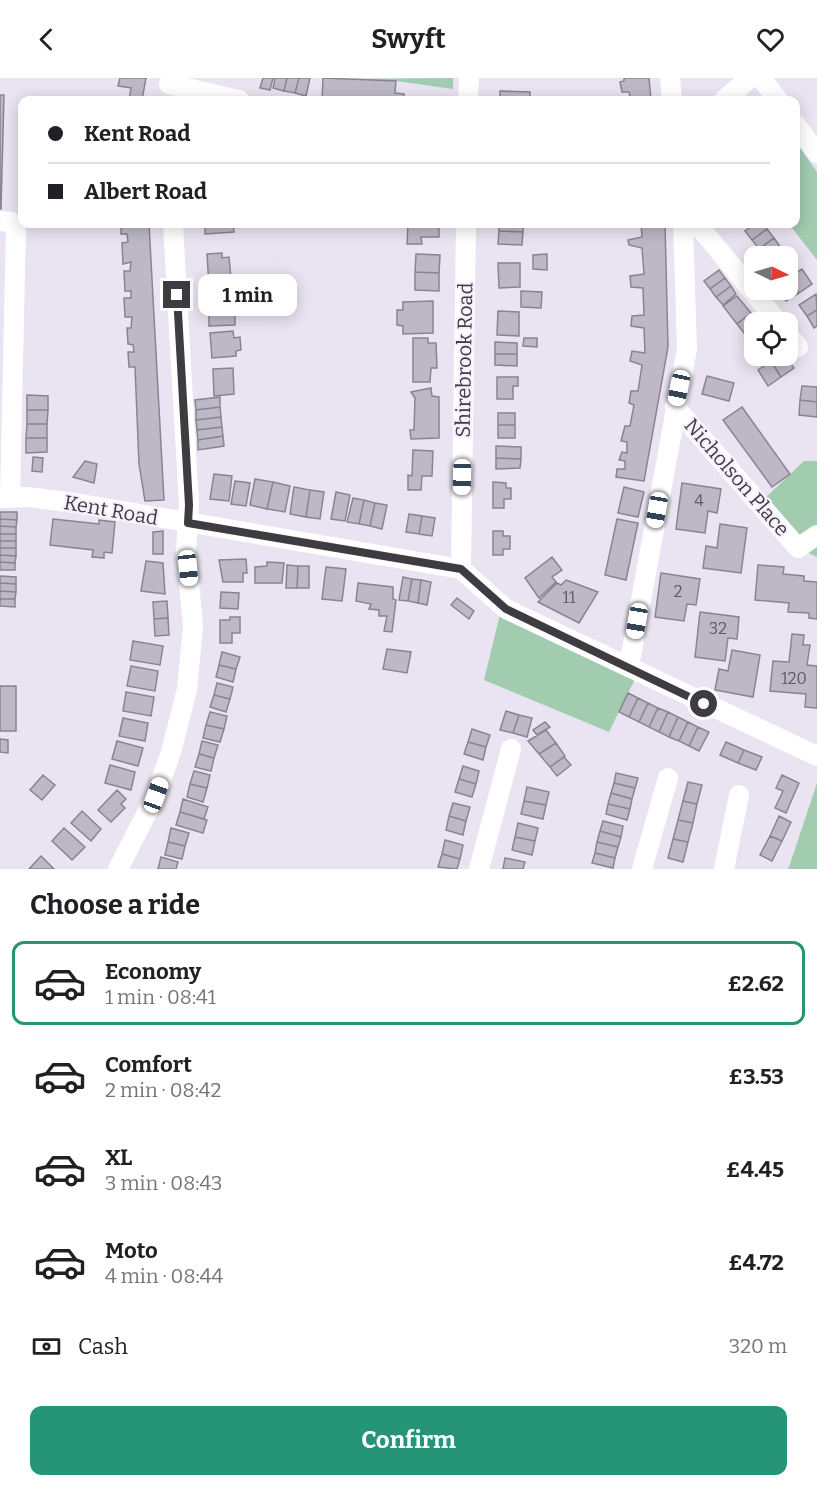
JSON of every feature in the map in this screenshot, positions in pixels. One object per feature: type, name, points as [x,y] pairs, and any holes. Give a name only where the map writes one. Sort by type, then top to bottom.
[{"type":"street","points":[[468,96],[469,78]]},
{"type":"street","points":[[670,78],[672,96]]},
{"type":"street","points":[[729,96],[750,78]]},
{"type":"street","points":[[761,78],[775,96]]},
{"type":"street","points":[[170,87],[218,96]]},
{"type":"street","points":[[800,131],[817,153]]},
{"type":"street","points":[[5,497],[8,224]]},
{"type":"street","points":[[118,869],[156,795],[171,753],[187,689],[193,627],[186,549],[189,505],[173,228]]},
{"type":"street","name":"Shirebrook Road","points":[[461,569],[466,228]]},
{"type":"street","points":[[629,666],[687,349],[683,228]]},
{"type":"street","points":[[700,228],[770,312]]},
{"type":"street","name":"Nicholson Place","points":[[675,407],[798,548],[817,535]]},
{"type":"street","name":"Kent Road","points":[[5,497],[75,503],[461,569]]},
{"type":"street","points":[[461,569],[506,609],[629,666],[723,714],[817,756]]},
{"type":"street","points":[[479,869],[514,762]]},
{"type":"street","points":[[642,869],[668,778]]},
{"type":"street","points":[[724,869],[739,795]]},
{"type":"green space","points":[[453,78],[453,89],[396,81],[348,79]]},
{"type":"green space","points":[[800,148],[817,172],[817,260],[792,228],[800,228]]},
{"type":"green space","points":[[804,461],[817,461],[817,557],[798,548],[760,503]]},
{"type":"green space","points":[[501,610],[638,673],[609,732],[484,680]]},
{"type":"green space","points":[[817,783],[817,869],[788,869],[790,864]]},
{"type":"building","points":[[120,78],[146,78],[143,96],[130,96],[131,88],[118,86]]},
{"type":"building","points":[[263,78],[273,78],[270,90],[260,88]]},
{"type":"building","points":[[275,78],[287,78],[284,91],[273,88]]},
{"type":"building","points":[[287,78],[299,78],[295,93],[284,91]]},
{"type":"building","points":[[299,78],[310,78],[306,96],[295,93]]},
{"type":"building","points":[[323,78],[396,81],[395,93],[404,94],[404,96],[322,96]]},
{"type":"building","points":[[624,78],[649,78],[651,96],[630,96],[629,92],[622,92],[620,82],[624,81]]},
{"type":"building","points":[[500,91],[530,92],[530,96],[500,96]]},
{"type":"building","points":[[0,95],[4,95],[1,209],[0,209]]},
{"type":"building","points":[[121,228],[149,228],[164,500],[145,501],[139,464],[135,367],[129,367],[128,352],[134,352],[133,345],[128,344],[127,328],[131,328],[132,317],[125,317],[124,298],[131,298],[131,291],[125,291],[124,271],[130,271],[131,262],[123,264],[122,243],[128,242],[127,234],[121,234]]},
{"type":"building","points":[[205,228],[234,228],[234,232],[205,234]]},
{"type":"building","points":[[408,228],[439,228],[439,237],[421,237],[422,244],[407,244]]},
{"type":"building","points":[[499,228],[523,228],[523,232],[499,231]]},
{"type":"building","points":[[641,228],[665,228],[668,347],[644,481],[616,477],[617,469],[625,469],[625,461],[619,460],[622,452],[627,453],[627,442],[621,441],[625,426],[630,426],[634,405],[629,403],[631,391],[638,391],[642,365],[630,361],[632,351],[645,353],[644,328],[631,326],[632,316],[644,315],[643,288],[631,287],[630,276],[644,274],[642,248],[629,245],[628,240],[642,237]]},
{"type":"building","points":[[749,228],[767,229],[752,240],[745,231]]},
{"type":"building","points":[[767,229],[774,238],[763,246],[757,246],[752,240]]},
{"type":"building","points":[[499,231],[523,232],[522,245],[498,244]]},
{"type":"building","points":[[774,238],[780,246],[763,246]]},
{"type":"building","points":[[222,253],[222,258],[229,257],[231,278],[223,278],[223,285],[209,286],[207,254]]},
{"type":"building","points":[[416,254],[440,255],[439,273],[415,272]]},
{"type":"building","points":[[547,254],[547,270],[533,269],[533,255]]},
{"type":"building","points":[[498,263],[520,263],[520,287],[499,288]]},
{"type":"building","points":[[802,269],[812,284],[799,293],[798,291],[798,271]]},
{"type":"building","points":[[719,270],[725,278],[710,289],[704,281]]},
{"type":"building","points":[[415,272],[439,273],[439,291],[415,290]]},
{"type":"building","points":[[725,278],[731,286],[716,297],[710,289]]},
{"type":"building","points":[[731,286],[736,294],[723,305],[716,297]]},
{"type":"building","points":[[521,291],[542,292],[541,308],[521,307]]},
{"type":"building","points":[[234,294],[235,309],[209,311],[208,296]]},
{"type":"building","points":[[816,294],[817,310],[807,316],[799,305]]},
{"type":"building","points":[[737,296],[750,312],[744,312],[744,318],[737,324],[723,306]]},
{"type":"building","points":[[433,301],[433,333],[403,334],[403,326],[397,325],[397,310],[403,310],[403,302]]},
{"type":"building","points":[[235,309],[235,325],[209,326],[209,311]]},
{"type":"building","points":[[817,310],[817,326],[814,328],[807,316]]},
{"type":"building","points":[[498,311],[519,312],[519,336],[497,335]]},
{"type":"building","points":[[744,318],[744,333],[737,324]]},
{"type":"building","points":[[233,331],[234,338],[240,337],[241,350],[236,351],[236,356],[212,358],[210,333]]},
{"type":"building","points":[[413,338],[428,338],[428,343],[436,343],[437,368],[431,368],[430,382],[413,382]]},
{"type":"building","points":[[524,338],[537,338],[537,347],[523,346]]},
{"type":"building","points":[[495,342],[517,343],[517,354],[495,354]]},
{"type":"building","points":[[495,354],[517,354],[517,366],[495,365]]},
{"type":"building","points":[[764,366],[774,366],[781,377],[768,386],[758,370]]},
{"type":"building","points":[[774,366],[792,366],[794,368],[781,377]]},
{"type":"building","points":[[233,368],[234,394],[214,396],[213,369]]},
{"type":"building","points":[[707,376],[734,383],[729,401],[702,394]]},
{"type":"building","points":[[497,377],[518,377],[518,386],[513,386],[513,399],[497,399]]},
{"type":"building","points":[[802,386],[817,387],[817,402],[800,400]]},
{"type":"building","points":[[431,388],[432,396],[439,397],[439,438],[411,439],[410,430],[414,430],[415,398],[411,392]]},
{"type":"building","points":[[27,395],[48,396],[48,410],[27,410]]},
{"type":"building","points":[[220,397],[220,407],[196,410],[195,400]]},
{"type":"building","points":[[800,400],[817,402],[817,417],[799,415]]},
{"type":"building","points":[[220,407],[221,417],[196,420],[196,410]]},
{"type":"building","points":[[742,407],[790,474],[772,487],[723,420]]},
{"type":"building","points":[[27,410],[48,410],[47,424],[27,424]]},
{"type":"building","points":[[498,413],[515,413],[515,425],[498,425]]},
{"type":"building","points":[[221,417],[222,427],[197,430],[196,420]]},
{"type":"building","points":[[27,424],[47,424],[47,438],[26,438]]},
{"type":"building","points":[[498,425],[515,425],[515,438],[498,438]]},
{"type":"building","points":[[222,427],[223,436],[198,440],[197,430]]},
{"type":"building","points":[[223,436],[224,446],[198,450],[198,440]]},
{"type":"building","points":[[26,438],[47,438],[47,452],[26,453]]},
{"type":"building","points":[[496,446],[521,447],[521,459],[496,458]]},
{"type":"building","points":[[413,450],[433,451],[432,476],[422,476],[421,490],[408,490],[408,475],[412,476]]},
{"type":"building","points":[[33,457],[43,458],[42,472],[32,471]]},
{"type":"building","points":[[496,458],[521,459],[520,468],[496,469]]},
{"type":"building","points":[[85,461],[97,464],[94,483],[73,477]]},
{"type":"building","points":[[214,474],[232,476],[229,501],[210,499]]},
{"type":"building","points":[[255,479],[273,482],[267,509],[250,505]]},
{"type":"building","points":[[235,481],[250,483],[246,506],[231,504]]},
{"type":"building","points":[[273,482],[290,486],[285,512],[267,509]]},
{"type":"building","points":[[493,482],[506,483],[506,488],[511,488],[511,499],[504,499],[504,508],[493,508]]},
{"type":"building","points":[[682,483],[721,489],[717,513],[708,511],[705,533],[676,529]]},
{"type":"building","points":[[294,487],[310,490],[306,517],[290,514]]},
{"type":"building","points":[[624,487],[644,492],[638,517],[618,513]]},
{"type":"building","points":[[310,490],[324,492],[320,519],[306,517]]},
{"type":"building","points":[[336,492],[350,495],[345,521],[331,519]]},
{"type":"building","points":[[353,498],[364,500],[359,524],[347,522]]},
{"type":"building","points":[[364,500],[375,503],[370,526],[359,524]]},
{"type":"building","points":[[375,503],[387,505],[382,529],[370,526]]},
{"type":"building","points":[[0,512],[17,512],[17,520],[0,519]]},
{"type":"building","points":[[409,514],[422,516],[419,534],[406,532]]},
{"type":"building","points":[[422,516],[435,518],[432,536],[419,534]]},
{"type":"building","points":[[0,519],[17,520],[16,527],[0,526]]},
{"type":"building","points":[[53,519],[99,524],[99,520],[115,522],[112,553],[104,552],[104,558],[92,557],[93,550],[50,545]]},
{"type":"building","points":[[617,519],[638,523],[626,580],[605,575]]},
{"type":"building","points":[[720,524],[747,528],[741,573],[703,568],[706,546],[717,548]]},
{"type":"building","points":[[0,526],[16,527],[16,534],[0,534]]},
{"type":"building","points":[[163,531],[163,554],[153,554],[153,532]]},
{"type":"building","points":[[493,531],[503,531],[503,536],[510,536],[510,549],[503,549],[503,555],[493,555]]},
{"type":"building","points":[[0,534],[16,534],[16,541],[0,541]]},
{"type":"building","points":[[0,541],[16,541],[16,548],[0,548]]},
{"type":"building","points":[[0,548],[16,548],[16,556],[0,555]]},
{"type":"building","points":[[0,555],[16,556],[15,563],[0,562]]},
{"type":"building","points":[[552,557],[562,570],[552,577],[556,582],[539,598],[525,578]]},
{"type":"building","points":[[246,559],[247,573],[243,573],[243,582],[223,582],[219,560]]},
{"type":"building","points":[[146,561],[163,563],[165,594],[141,591]]},
{"type":"building","points":[[0,562],[15,563],[15,570],[0,570]]},
{"type":"building","points":[[267,562],[284,563],[282,583],[255,583],[255,567],[267,566]]},
{"type":"building","points":[[287,565],[298,566],[297,588],[286,588]]},
{"type":"building","points":[[758,565],[784,567],[783,574],[804,576],[804,581],[817,582],[817,619],[809,618],[809,613],[788,612],[789,603],[755,600]]},
{"type":"building","points":[[298,566],[309,566],[309,588],[297,588]]},
{"type":"building","points":[[326,567],[346,569],[342,601],[322,599]]},
{"type":"building","points":[[661,573],[700,579],[696,605],[687,604],[684,621],[655,617]]},
{"type":"building","points":[[0,576],[16,577],[16,584],[0,583]]},
{"type":"building","points":[[403,577],[412,579],[408,601],[399,600]]},
{"type":"building","points":[[412,579],[421,580],[418,603],[408,601]]},
{"type":"building","points":[[421,580],[431,582],[427,605],[418,603]]},
{"type":"building","points":[[566,580],[598,592],[579,623],[538,602],[557,583],[561,585]]},
{"type":"building","points":[[0,583],[16,584],[16,592],[0,591]]},
{"type":"building","points":[[358,583],[393,587],[393,599],[396,600],[392,632],[384,631],[387,616],[379,616],[379,610],[369,609],[371,604],[356,601]]},
{"type":"building","points":[[0,591],[16,592],[15,599],[0,599]]},
{"type":"building","points":[[221,592],[239,593],[238,609],[220,608]]},
{"type":"building","points":[[457,598],[474,611],[469,619],[451,605]]},
{"type":"building","points":[[0,599],[15,599],[15,607],[0,606]]},
{"type":"building","points":[[167,601],[168,618],[154,619],[153,602]]},
{"type":"building","points":[[700,612],[739,617],[737,639],[728,638],[725,661],[695,657]]},
{"type":"building","points":[[230,617],[240,617],[240,633],[232,633],[232,643],[220,643],[220,620],[230,620]]},
{"type":"building","points":[[168,618],[169,635],[155,636],[154,619]]},
{"type":"building","points":[[792,634],[804,635],[803,645],[810,645],[807,665],[817,666],[817,708],[805,707],[806,694],[770,691],[773,661],[789,662]]},
{"type":"building","points":[[133,641],[163,646],[160,665],[130,660]]},
{"type":"building","points":[[387,649],[411,652],[407,673],[383,669]]},
{"type":"building","points":[[732,650],[760,655],[753,697],[715,690],[719,669],[728,671]]},
{"type":"building","points":[[222,652],[240,657],[236,669],[219,665]]},
{"type":"building","points":[[219,665],[236,669],[233,682],[216,677]]},
{"type":"building","points":[[131,666],[158,671],[155,691],[127,686]]},
{"type":"building","points":[[217,683],[233,687],[230,699],[214,695]]},
{"type":"building","points":[[0,686],[16,686],[16,731],[0,731]]},
{"type":"building","points":[[126,692],[154,697],[151,716],[123,711]]},
{"type":"building","points":[[628,693],[638,698],[629,717],[619,712]]},
{"type":"building","points":[[214,695],[230,699],[226,712],[210,707]]},
{"type":"building","points":[[638,698],[648,703],[639,722],[629,717]]},
{"type":"building","points":[[648,703],[658,708],[649,727],[639,722]]},
{"type":"building","points":[[658,708],[668,712],[659,732],[649,727]]},
{"type":"building","points":[[506,711],[519,715],[513,733],[500,730]]},
{"type":"building","points":[[210,712],[227,716],[224,729],[206,725]]},
{"type":"building","points":[[668,712],[678,717],[669,737],[659,732]]},
{"type":"building","points":[[519,715],[532,718],[527,737],[513,733]]},
{"type":"building","points":[[678,717],[688,722],[679,741],[669,737]]},
{"type":"building","points":[[123,718],[148,723],[145,741],[119,736]]},
{"type":"building","points":[[545,722],[550,727],[537,735],[533,730]]},
{"type":"building","points":[[688,722],[698,727],[689,746],[679,741]]},
{"type":"building","points":[[206,725],[224,729],[220,742],[203,738]]},
{"type":"building","points":[[698,727],[709,732],[699,751],[689,746]]},
{"type":"building","points":[[472,729],[490,735],[486,747],[468,742]]},
{"type":"building","points":[[546,730],[556,743],[539,754],[528,741]]},
{"type":"building","points":[[0,739],[8,740],[8,753],[0,752]]},
{"type":"building","points":[[117,741],[143,748],[138,766],[112,759]]},
{"type":"building","points":[[202,741],[218,745],[214,758],[199,754]]},
{"type":"building","points":[[468,742],[486,747],[483,760],[464,754]]},
{"type":"building","points":[[726,742],[744,750],[738,763],[720,755]]},
{"type":"building","points":[[556,743],[565,756],[550,767],[539,754]]},
{"type":"building","points":[[744,750],[762,757],[756,770],[738,763]]},
{"type":"building","points":[[199,754],[214,758],[211,771],[195,767]]},
{"type":"building","points":[[564,757],[571,765],[557,776],[550,767]]},
{"type":"building","points":[[110,765],[135,772],[131,790],[105,783]]},
{"type":"building","points":[[463,766],[479,771],[476,784],[459,779]]},
{"type":"building","points":[[194,771],[210,775],[207,788],[190,784]]},
{"type":"building","points":[[616,773],[638,778],[635,788],[614,783]]},
{"type":"building","points":[[43,775],[55,785],[42,800],[30,790]]},
{"type":"building","points":[[782,775],[799,783],[786,813],[775,808],[783,791],[776,788]]},
{"type":"building","points":[[459,779],[476,784],[472,797],[455,792]]},
{"type":"building","points":[[688,782],[702,785],[697,804],[683,801]]},
{"type":"building","points":[[614,783],[635,788],[632,799],[611,793]]},
{"type":"building","points":[[190,784],[207,788],[203,802],[187,797]]},
{"type":"building","points":[[527,787],[549,792],[546,805],[524,801]]},
{"type":"building","points":[[117,790],[126,799],[121,804],[125,808],[111,822],[98,810]]},
{"type":"building","points":[[611,793],[632,799],[630,809],[608,804]]},
{"type":"building","points":[[183,799],[208,807],[204,819],[180,812]]},
{"type":"building","points":[[524,801],[546,805],[543,819],[521,814]]},
{"type":"building","points":[[683,801],[697,804],[693,823],[678,820]]},
{"type":"building","points":[[453,803],[470,807],[466,821],[449,816]]},
{"type":"building","points":[[608,804],[630,809],[627,820],[606,814]]},
{"type":"building","points":[[82,811],[101,829],[91,841],[71,823]]},
{"type":"building","points":[[180,812],[207,820],[203,833],[176,825]]},
{"type":"building","points":[[449,816],[466,821],[463,835],[446,830]]},
{"type":"building","points":[[779,816],[791,822],[782,841],[770,836]]},
{"type":"building","points":[[678,820],[693,823],[688,842],[673,839]]},
{"type":"building","points":[[603,821],[623,826],[621,837],[600,831]]},
{"type":"building","points":[[518,823],[538,828],[535,841],[515,837]]},
{"type":"building","points":[[64,828],[85,847],[72,860],[52,841]]},
{"type":"building","points":[[171,828],[189,833],[185,846],[168,842]]},
{"type":"building","points":[[600,831],[621,837],[618,847],[597,842]]},
{"type":"building","points":[[770,836],[782,841],[772,861],[760,855]]},
{"type":"building","points":[[515,837],[535,841],[532,855],[512,850]]},
{"type":"building","points":[[673,839],[688,842],[683,862],[668,858]]},
{"type":"building","points":[[445,840],[463,845],[460,859],[442,854]]},
{"type":"building","points":[[168,842],[185,846],[182,859],[165,855]]},
{"type":"building","points":[[597,842],[618,847],[615,858],[595,853]]},
{"type":"building","points":[[595,853],[615,858],[613,868],[592,863]]},
{"type":"building","points":[[442,854],[460,859],[457,869],[438,867]]},
{"type":"building","points":[[41,856],[54,869],[29,869]]},
{"type":"building","points":[[161,857],[178,862],[176,869],[158,869]]},
{"type":"building","points":[[505,858],[525,862],[523,869],[503,869]]},
{"type":"route","points":[[177,295],[189,505],[188,523],[461,569],[506,609],[629,666],[704,704]]}]
